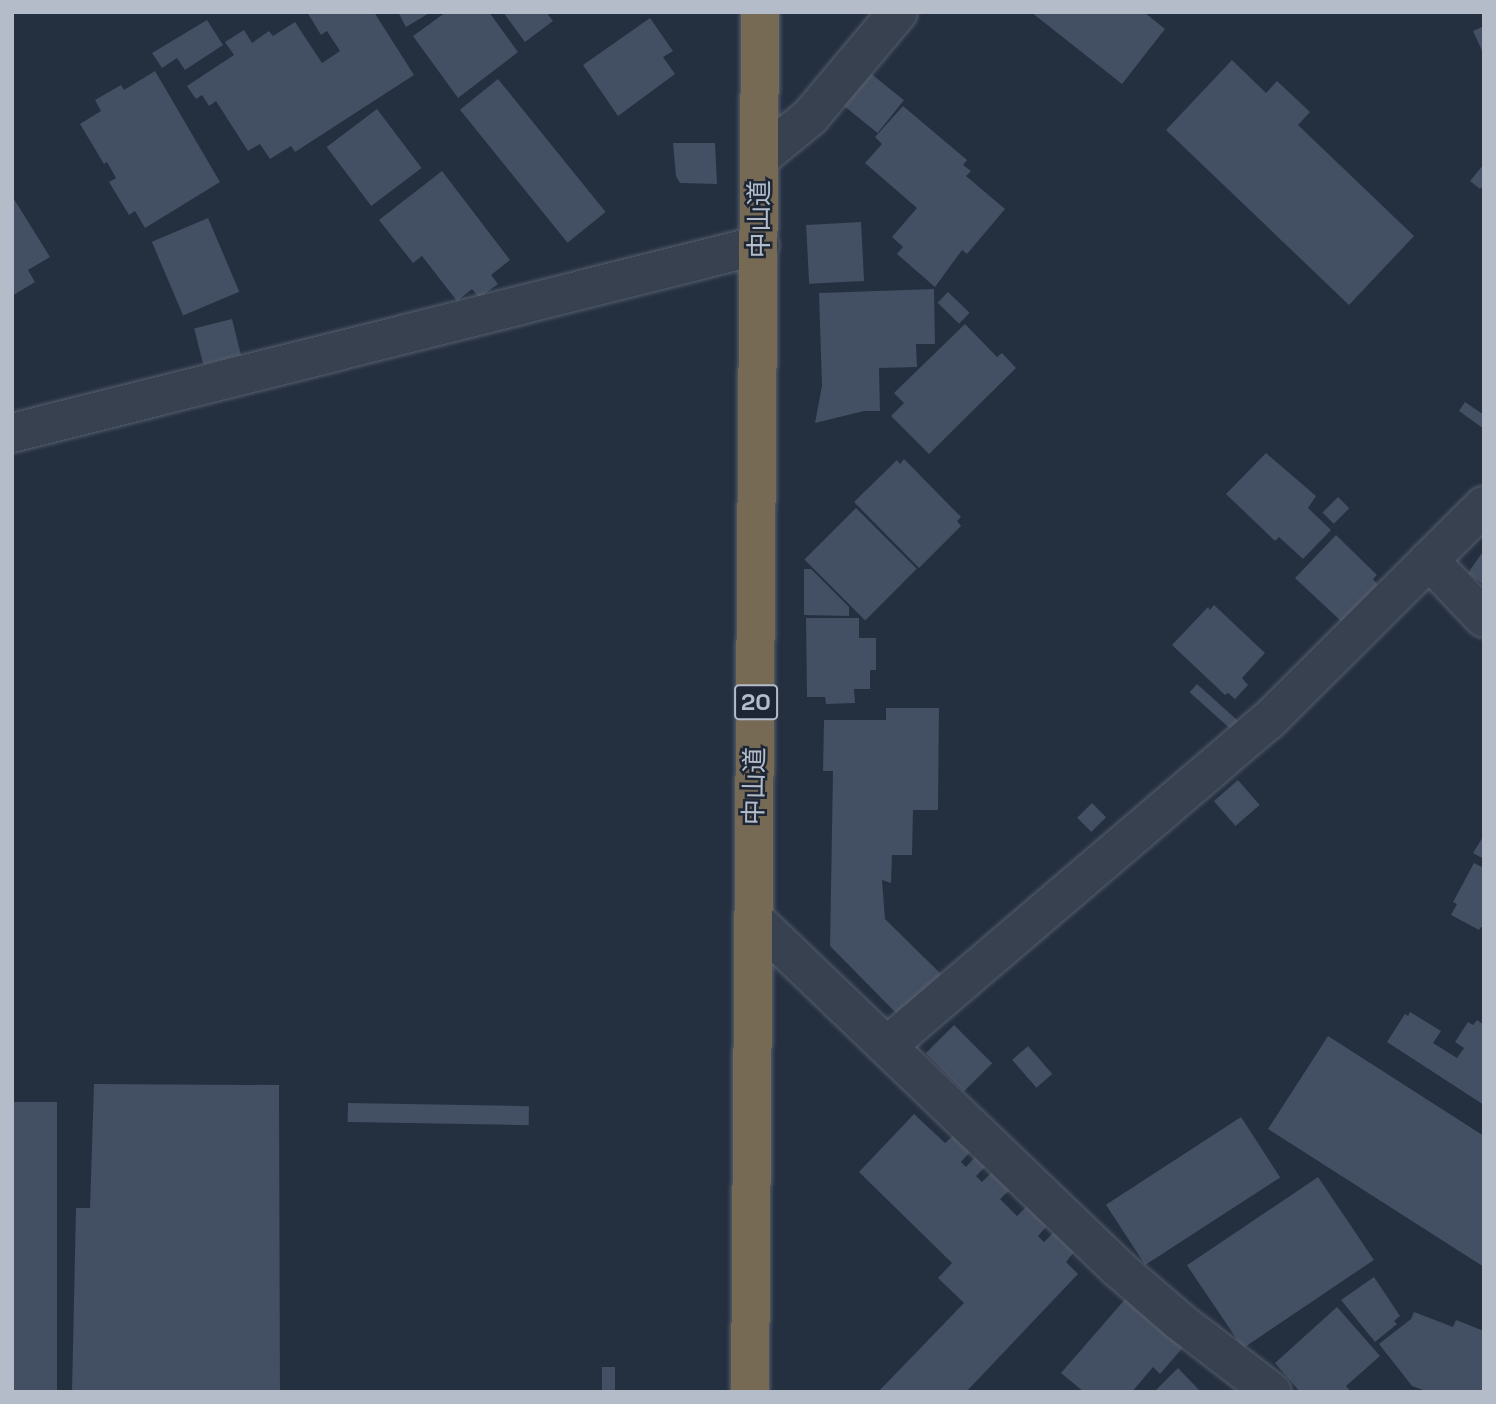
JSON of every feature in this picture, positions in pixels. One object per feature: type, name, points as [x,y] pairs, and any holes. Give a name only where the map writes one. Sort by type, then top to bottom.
[{"type":"highway","name":"中山道","points":[[750,1392],[760,12]]},
{"type":"street","points":[[760,158],[810,117],[898,12]]},
{"type":"street","points":[[12,433],[760,245]]},
{"type":"street","points":[[888,1045],[1268,722],[1484,506]]},
{"type":"street","points":[[1429,560],[1484,618]]},
{"type":"street","points":[[754,919],[1119,1269],[1179,1321],[1272,1392]]},
{"type":"building","points":[[307,12],[374,12],[414,75],[295,152],[291,146],[270,159],[260,144],[248,151],[216,101],[209,106],[202,95],[196,99],[187,86],[234,55],[225,42],[244,30],[252,43],[269,31],[273,36],[295,22],[322,63],[340,51],[327,31],[321,35]]},
{"type":"building","points":[[398,12],[431,12],[406,27]]},
{"type":"building","points":[[446,12],[489,12],[518,52],[458,98],[413,36]]},
{"type":"building","points":[[503,12],[546,12],[553,21],[525,42]]},
{"type":"building","points":[[1031,12],[1144,12],[1165,29],[1122,84]]},
{"type":"building","points":[[650,18],[673,51],[663,57],[675,74],[618,116],[583,65]]},
{"type":"building","points":[[207,20],[223,45],[185,70],[177,58],[162,68],[152,53]]},
{"type":"building","points":[[1484,26],[1484,55],[1473,31]]},
{"type":"building","points":[[1232,60],[1266,93],[1277,81],[1310,112],[1298,125],[1414,236],[1349,305],[1166,130]]},
{"type":"building","points":[[155,71],[220,182],[145,228],[135,211],[129,215],[109,182],[116,178],[107,162],[104,164],[80,124],[101,111],[95,100],[121,85],[124,90]]},
{"type":"building","points":[[869,72],[904,100],[878,133],[843,105]]},
{"type":"building","points":[[498,79],[606,212],[568,243],[460,110]]},
{"type":"building","points":[[903,106],[967,160],[963,165],[971,171],[966,176],[1005,209],[967,254],[962,250],[935,287],[897,254],[903,247],[892,237],[917,208],[865,163],[882,144],[875,137]]},
{"type":"building","points":[[377,109],[422,168],[371,206],[327,147]]},
{"type":"building","points":[[673,143],[715,143],[717,184],[680,183],[676,176]]},
{"type":"building","points":[[1484,164],[1484,185],[1480,189],[1470,181]]},
{"type":"building","points":[[442,171],[510,260],[491,275],[498,284],[479,298],[472,289],[457,301],[422,256],[413,263],[379,220]]},
{"type":"building","points":[[12,196],[50,257],[28,270],[35,282],[12,296]]},
{"type":"building","points":[[208,218],[239,292],[183,315],[152,242]]},
{"type":"building","points":[[861,222],[864,281],[809,284],[806,225]]},
{"type":"building","points":[[934,289],[935,344],[916,344],[917,367],[879,368],[880,411],[864,411],[815,423],[822,386],[819,293]]},
{"type":"building","points":[[948,292],[970,313],[959,324],[938,303]]},
{"type":"building","points":[[232,319],[241,355],[203,364],[194,328]]},
{"type":"building","points":[[965,324],[997,357],[1002,353],[1016,368],[929,454],[891,416],[904,403],[894,393]]},
{"type":"building","points":[[1465,402],[1484,415],[1484,429],[1459,411]]},
{"type":"building","points":[[1266,453],[1316,496],[1308,508],[1331,530],[1303,559],[1279,537],[1275,541],[1226,494]]},
{"type":"building","points":[[904,459],[961,517],[957,521],[961,526],[919,568],[854,502],[897,460],[900,464]]},
{"type":"building","points":[[1338,497],[1349,508],[1334,524],[1322,513]]},
{"type":"building","points":[[856,508],[917,569],[865,620],[804,560]]},
{"type":"building","points":[[1336,535],[1377,575],[1373,579],[1378,585],[1343,623],[1295,578]]},
{"type":"building","points":[[1484,550],[1484,585],[1468,573]]},
{"type":"building","points":[[804,569],[811,569],[849,607],[849,616],[804,615]]},
{"type":"building","points":[[1214,605],[1265,653],[1242,678],[1248,685],[1235,699],[1228,693],[1225,695],[1172,645],[1208,607],[1210,610]]},
{"type":"building","points":[[806,618],[859,618],[859,638],[876,638],[876,670],[870,670],[870,689],[854,689],[855,703],[826,704],[825,697],[807,697]]},
{"type":"building","points":[[1197,684],[1240,723],[1233,731],[1190,692]]},
{"type":"building","points":[[886,708],[939,708],[938,810],[913,810],[912,855],[892,855],[891,883],[882,880],[885,919],[941,974],[901,1018],[830,946],[833,771],[823,771],[824,720],[886,720]]},
{"type":"building","points":[[1238,780],[1260,805],[1235,826],[1214,801]]},
{"type":"building","points":[[1092,803],[1106,817],[1091,832],[1077,818]]},
{"type":"building","points":[[1484,835],[1484,859],[1473,853]]},
{"type":"building","points":[[1474,863],[1484,868],[1484,928],[1479,930],[1451,915],[1457,904],[1453,902]]},
{"type":"building","points":[[1410,1012],[1441,1031],[1433,1043],[1457,1058],[1464,1048],[1455,1042],[1468,1022],[1473,1025],[1477,1020],[1484,1025],[1484,1105],[1387,1042],[1405,1014],[1408,1016]]},
{"type":"building","points":[[954,1025],[992,1063],[964,1091],[926,1053]]},
{"type":"building","points":[[1328,1036],[1484,1136],[1484,1267],[1268,1129]]},
{"type":"building","points":[[1028,1046],[1052,1074],[1036,1088],[1012,1060]]},
{"type":"building","points":[[94,1084],[279,1085],[280,1392],[72,1392],[76,1208],[90,1208]]},
{"type":"building","points":[[12,1102],[57,1102],[57,1392],[12,1392]]},
{"type":"building","points":[[348,1103],[529,1106],[529,1125],[348,1122]]},
{"type":"building","points":[[914,1114],[945,1143],[953,1136],[970,1152],[961,1162],[966,1167],[976,1156],[986,1166],[976,1176],[982,1182],[992,1172],[1010,1190],[1000,1199],[1017,1216],[1027,1206],[1047,1226],[1038,1236],[1044,1242],[1054,1232],[1074,1252],[1066,1262],[1078,1274],[966,1392],[878,1392],[964,1303],[938,1278],[952,1263],[859,1172]]},
{"type":"building","points":[[1241,1117],[1280,1177],[1145,1265],[1106,1205]]},
{"type":"building","points":[[1318,1177],[1374,1260],[1243,1348],[1187,1265]]},
{"type":"building","points":[[1374,1277],[1400,1316],[1394,1321],[1397,1324],[1375,1342],[1341,1300]]},
{"type":"building","points":[[1127,1297],[1185,1345],[1160,1374],[1153,1367],[1132,1392],[1084,1392],[1061,1373]]},
{"type":"building","points":[[1337,1307],[1380,1356],[1346,1386],[1351,1392],[1300,1392],[1275,1363]]},
{"type":"building","points":[[1414,1312],[1453,1327],[1456,1320],[1484,1331],[1484,1392],[1429,1392],[1412,1386],[1379,1344],[1411,1319]]},
{"type":"building","points":[[602,1367],[615,1367],[615,1392],[602,1392]]},
{"type":"building","points":[[1178,1368],[1201,1392],[1154,1392]]}]
